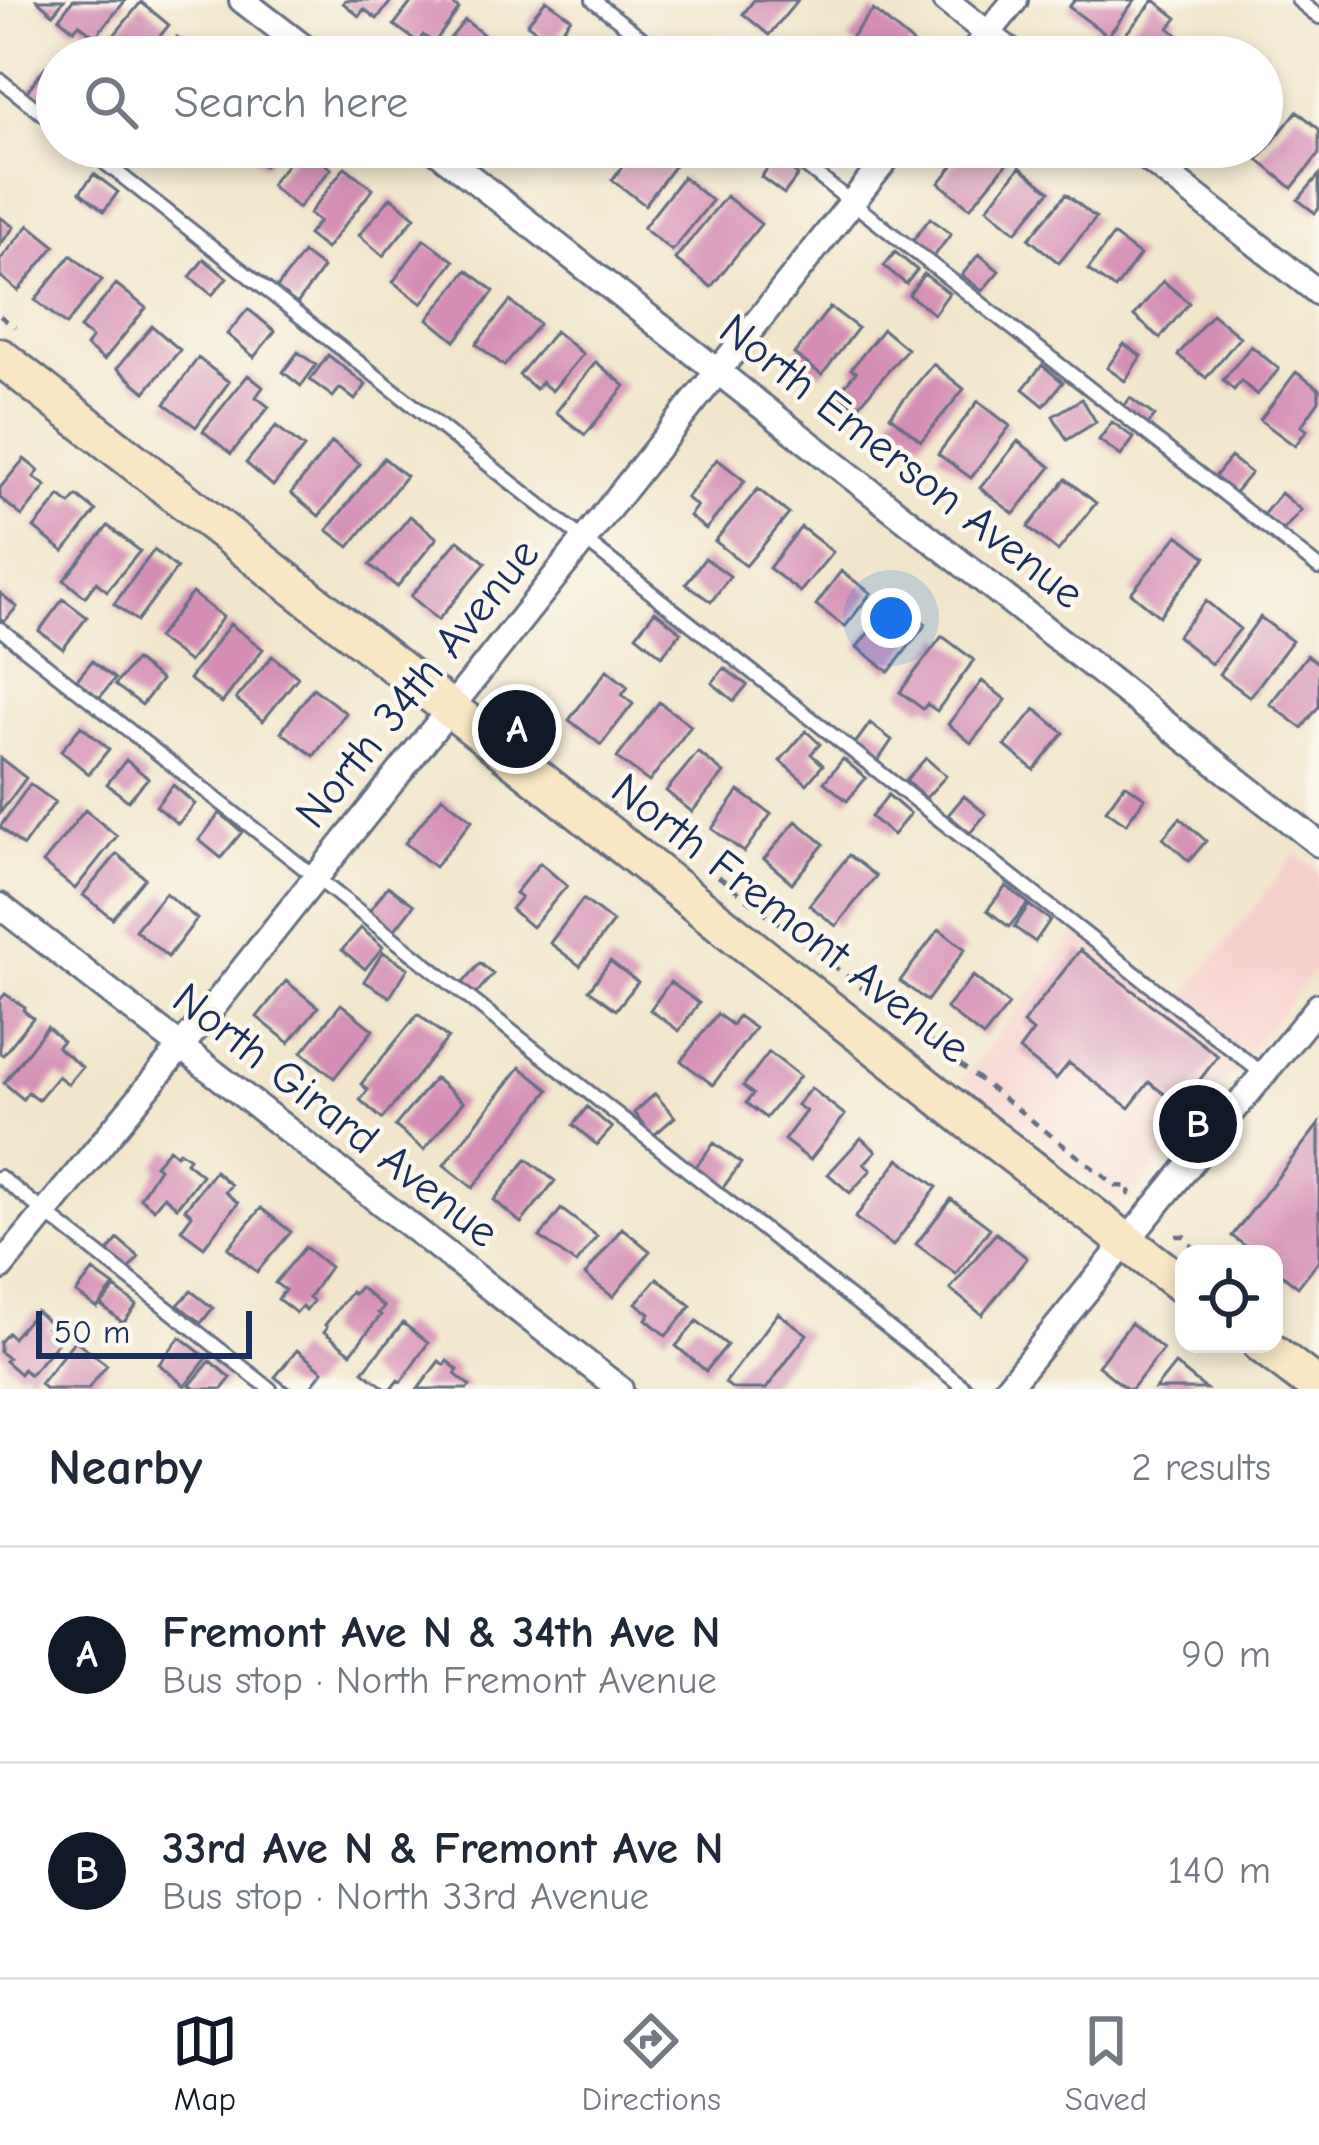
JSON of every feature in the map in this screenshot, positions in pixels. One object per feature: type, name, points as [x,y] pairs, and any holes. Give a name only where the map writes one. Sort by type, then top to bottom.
[{"type":"street","points":[[242,0],[289,36]]},
{"type":"street","points":[[945,0],[991,36]]},
{"type":"street","points":[[988,34],[1015,0]]},
{"type":"street","name":"North Emerson Avenue","points":[[458,168],[1319,844]]},
{"type":"street","name":"North 34th Avenue","points":[[0,1268],[879,168]]},
{"type":"street","points":[[1160,168],[1319,293]]},
{"type":"street","name":"North Fremont Avenue","points":[[0,357],[1175,1279]]},
{"type":"street","name":"North Girard Avenue","points":[[0,906],[620,1389]]},
{"type":"street","points":[[1006,1389],[1319,1006]]},
{"type":"street","points":[[1273,1353],[1319,1388]]},
{"type":"lane","points":[[593,0],[639,36]]},
{"type":"lane","points":[[1298,0],[1319,16]]},
{"type":"lane","points":[[0,80],[36,108]]},
{"type":"lane","points":[[112,168],[1263,1074]]},
{"type":"lane","points":[[808,168],[1319,568]]},
{"type":"lane","points":[[0,629],[966,1389]]},
{"type":"lane","points":[[0,1177],[270,1389]]},
{"type":"path","points":[[704,865],[1116,1186],[1131,1187],[1129,1196]]},
{"type":"path","points":[[1175,1236],[1184,1236],[1192,1245]]},
{"type":"shaded area","points":[[1296,853],[1319,872],[1319,965],[1136,1192],[1109,1197],[962,1080],[1083,926],[1181,1001]]},
{"type":"building","points":[[37,0],[64,0],[53,14]]},
{"type":"building","points":[[73,0],[126,0],[96,36],[79,24],[74,30],[59,18]]},
{"type":"building","points":[[345,0],[392,0],[377,19],[364,9],[359,16]]},
{"type":"building","points":[[413,0],[437,4],[447,0],[459,9],[439,36],[410,36],[394,25]]},
{"type":"building","points":[[546,0],[571,18],[557,36],[543,36],[527,24]]},
{"type":"building","points":[[754,0],[798,0],[769,35],[743,14]]},
{"type":"building","points":[[1075,0],[1135,0],[1108,36],[1069,7]]},
{"type":"building","points":[[1154,0],[1177,18],[1169,28],[1179,36],[1124,36]]},
{"type":"building","points":[[141,2],[169,25],[160,36],[114,36]]},
{"type":"building","points":[[873,10],[905,36],[852,36]]},
{"type":"building","points":[[465,20],[485,36],[452,36]]},
{"type":"building","points":[[36,79],[36,102],[25,94]]},
{"type":"building","points":[[1297,111],[1319,129],[1319,154],[1292,188],[1268,168],[1283,168],[1283,129]]},
{"type":"building","points":[[284,168],[331,169],[298,208],[270,185]]},
{"type":"building","points":[[344,168],[373,189],[326,249],[308,235],[319,221],[309,214]]},
{"type":"building","points":[[621,168],[673,168],[645,205],[612,180]]},
{"type":"building","points":[[768,168],[789,168],[798,175],[784,194],[761,177]]},
{"type":"building","points":[[951,168],[1003,168],[970,208],[939,183]]},
{"type":"building","points":[[1019,168],[1050,191],[1016,232],[987,208]]},
{"type":"building","points":[[94,174],[118,192],[104,211],[80,192]]},
{"type":"building","points":[[1319,175],[1319,208],[1315,213],[1298,200]]},
{"type":"building","points":[[683,177],[712,201],[672,251],[643,228]]},
{"type":"building","points":[[1066,194],[1096,218],[1059,263],[1029,239]]},
{"type":"building","points":[[726,196],[761,224],[711,287],[675,259]]},
{"type":"building","points":[[391,197],[415,217],[383,256],[359,235]]},
{"type":"building","points":[[0,217],[14,227],[0,245]]},
{"type":"building","points":[[930,218],[951,234],[932,259],[911,243]]},
{"type":"building","points":[[29,225],[55,246],[18,291],[0,276],[0,260]]},
{"type":"building","points":[[1113,235],[1140,255],[1115,289],[1088,270]]},
{"type":"building","points":[[424,239],[454,261],[422,304],[393,282]]},
{"type":"building","points":[[895,252],[917,270],[906,284],[884,266]]},
{"type":"building","points":[[303,253],[323,268],[297,304],[276,289]]},
{"type":"building","points":[[979,254],[999,271],[982,291],[962,275]]},
{"type":"building","points":[[71,255],[102,280],[66,325],[35,300]]},
{"type":"building","points":[[204,259],[227,278],[212,295],[190,277]]},
{"type":"building","points":[[467,270],[494,291],[455,341],[428,319]]},
{"type":"building","points":[[924,274],[949,293],[934,314],[909,295]]},
{"type":"building","points":[[1163,281],[1189,303],[1160,338],[1134,316]]},
{"type":"building","points":[[116,284],[146,308],[104,360],[86,346],[92,338],[80,328]]},
{"type":"building","points":[[510,301],[539,324],[504,366],[476,344]]},
{"type":"building","points":[[830,307],[858,328],[822,375],[794,354]]},
{"type":"building","points":[[248,309],[275,331],[254,357],[227,334]]},
{"type":"building","points":[[1212,314],[1240,337],[1206,378],[1178,355]]},
{"type":"building","points":[[152,326],[180,350],[145,392],[117,368]]},
{"type":"building","points":[[883,329],[907,349],[857,408],[839,393],[856,372],[851,369]]},
{"type":"building","points":[[555,331],[583,354],[552,391],[541,382],[536,389],[519,375]]},
{"type":"building","points":[[1124,344],[1141,356],[1125,381],[1107,368]]},
{"type":"building","points":[[1251,346],[1279,369],[1257,395],[1241,381],[1234,390],[1223,380]]},
{"type":"building","points":[[298,352],[316,365],[301,386],[283,372]]},
{"type":"building","points":[[328,355],[366,385],[355,400],[340,388],[333,397],[310,380]]},
{"type":"building","points":[[198,358],[229,382],[196,427],[165,404]]},
{"type":"building","points":[[596,362],[625,386],[585,435],[556,412]]},
{"type":"building","points":[[933,364],[964,389],[921,441],[890,416]]},
{"type":"building","points":[[1042,365],[1063,382],[1044,406],[1023,389]]},
{"type":"building","points":[[1296,372],[1319,389],[1319,401],[1301,426],[1307,430],[1295,446],[1260,420]]},
{"type":"building","points":[[248,375],[263,387],[256,397],[269,407],[231,454],[203,431]]},
{"type":"building","points":[[1130,398],[1155,416],[1147,426],[1123,408]]},
{"type":"building","points":[[1082,399],[1096,422],[1067,440],[1053,416]]},
{"type":"building","points":[[978,401],[1010,426],[971,478],[938,454]]},
{"type":"building","points":[[1112,422],[1134,438],[1121,456],[1099,440]]},
{"type":"building","points":[[276,426],[304,448],[273,486],[246,463]]},
{"type":"building","points":[[1018,441],[1051,467],[1014,514],[980,488]]},
{"type":"building","points":[[332,442],[360,464],[319,516],[291,493]]},
{"type":"building","points":[[1231,457],[1251,473],[1233,495],[1213,479]]},
{"type":"building","points":[[384,458],[406,476],[349,547],[327,530]]},
{"type":"building","points":[[24,459],[39,471],[34,477],[46,486],[22,516],[0,498],[0,488]]},
{"type":"building","points":[[717,459],[745,481],[706,529],[689,516],[697,506],[686,498]]},
{"type":"building","points":[[1066,479],[1096,503],[1058,551],[1028,527]]},
{"type":"building","points":[[758,489],[789,514],[746,566],[715,541]]},
{"type":"building","points":[[1281,493],[1301,510],[1283,531],[1263,515]]},
{"type":"building","points":[[60,496],[70,504],[77,496],[96,511],[64,552],[34,528]]},
{"type":"building","points":[[410,516],[437,538],[397,587],[370,565]]},
{"type":"building","points":[[108,526],[140,551],[107,591],[96,582],[85,597],[64,580]]},
{"type":"building","points":[[801,527],[833,552],[800,592],[769,568]]},
{"type":"building","points":[[1178,535],[1206,557],[1159,616],[1131,593]]},
{"type":"building","points":[[458,540],[486,563],[438,620],[411,596]]},
{"type":"building","points":[[154,550],[177,568],[137,621],[114,604]]},
{"type":"building","points":[[705,558],[730,576],[711,602],[686,584]]},
{"type":"building","points":[[841,571],[871,593],[845,627],[816,605]]},
{"type":"building","points":[[0,593],[17,607],[4,622],[0,619]]},
{"type":"building","points":[[192,593],[223,617],[189,662],[157,638]]},
{"type":"building","points":[[63,599],[87,617],[63,649],[39,631]]},
{"type":"building","points":[[895,599],[926,624],[889,672],[857,647]]},
{"type":"building","points":[[1206,601],[1240,629],[1211,664],[1177,636]]},
{"type":"building","points":[[655,611],[681,632],[662,656],[636,635]]},
{"type":"building","points":[[1260,617],[1292,641],[1250,697],[1219,674]]},
{"type":"building","points":[[230,624],[263,649],[222,703],[189,679]]},
{"type":"building","points":[[942,636],[974,660],[937,711],[927,704],[923,709],[900,692]]},
{"type":"building","points":[[1307,655],[1319,664],[1319,706],[1302,728],[1270,704]]},
{"type":"building","points":[[272,656],[298,677],[263,721],[236,699]]},
{"type":"building","points":[[135,660],[161,680],[142,705],[115,685]]},
{"type":"building","points":[[92,661],[115,679],[97,701],[74,683]]},
{"type":"building","points":[[724,668],[747,685],[734,701],[712,683]]},
{"type":"building","points":[[607,670],[628,687],[622,695],[633,704],[601,745],[569,720]]},
{"type":"building","points":[[982,681],[1006,700],[971,743],[948,724]]},
{"type":"building","points":[[313,688],[346,713],[314,756],[281,732]]},
{"type":"building","points":[[659,702],[691,726],[649,782],[617,758]]},
{"type":"building","points":[[1035,709],[1064,733],[1034,770],[1005,746]]},
{"type":"building","points":[[870,723],[892,740],[877,762],[854,745]]},
{"type":"building","points":[[81,726],[109,749],[89,774],[61,751]]},
{"type":"building","points":[[806,731],[820,744],[811,754],[823,765],[807,784],[780,761]]},
{"type":"building","points":[[698,752],[724,773],[692,812],[666,791]]},
{"type":"building","points":[[0,758],[26,778],[0,813]]},
{"type":"building","points":[[926,758],[946,776],[926,798],[906,780]]},
{"type":"building","points":[[843,759],[866,778],[847,801],[824,782]]},
{"type":"building","points":[[126,760],[148,778],[128,801],[107,784]]},
{"type":"building","points":[[30,784],[55,802],[23,846],[0,827]]},
{"type":"building","points":[[1125,784],[1145,798],[1126,824],[1106,810]]},
{"type":"building","points":[[173,785],[195,804],[178,824],[156,806]]},
{"type":"building","points":[[739,791],[771,814],[744,852],[712,829]]},
{"type":"building","points":[[888,795],[910,814],[893,835],[871,817]]},
{"type":"building","points":[[964,796],[986,814],[970,833],[948,815]]},
{"type":"building","points":[[442,797],[472,820],[435,867],[405,843]]},
{"type":"building","points":[[85,810],[117,836],[75,889],[43,863]]},
{"type":"building","points":[[220,813],[242,832],[221,858],[199,840]]},
{"type":"building","points":[[1180,818],[1206,841],[1189,861],[1163,838]]},
{"type":"building","points":[[796,821],[824,844],[792,883],[764,859]]},
{"type":"building","points":[[117,854],[145,878],[112,918],[83,895]]},
{"type":"building","points":[[849,855],[876,876],[836,926],[809,905]]},
{"type":"building","points":[[540,863],[567,886],[532,927],[511,909],[521,897],[515,893]]},
{"type":"building","points":[[388,886],[414,905],[393,932],[368,913]]},
{"type":"building","points":[[1006,886],[1028,903],[1009,927],[987,910]]},
{"type":"building","points":[[165,893],[197,919],[168,957],[135,930]]},
{"type":"building","points":[[583,899],[613,922],[580,966],[550,943]]},
{"type":"building","points":[[1029,905],[1050,920],[1035,942],[1014,927]]},
{"type":"building","points":[[361,928],[383,947],[365,969],[342,950]]},
{"type":"building","points":[[939,929],[965,949],[927,1001],[900,981]]},
{"type":"building","points":[[1080,950],[1218,1056],[1180,1106],[1149,1082],[1129,1108],[1069,1063],[1056,1079],[1019,1050],[1033,1031],[1023,1023]]},
{"type":"building","points":[[383,952],[408,968],[390,997],[364,981]]},
{"type":"building","points":[[610,961],[638,982],[616,1010],[589,990]]},
{"type":"building","points":[[480,963],[493,974],[475,995],[462,984]]},
{"type":"building","points":[[973,976],[1009,1005],[983,1037],[946,1008]]},
{"type":"building","points":[[286,981],[318,1007],[289,1043],[257,1017]]},
{"type":"building","points":[[670,982],[699,1003],[679,1031],[650,1010]]},
{"type":"building","points":[[5,994],[33,1018],[3,1055],[0,1000]]},
{"type":"building","points":[[341,1004],[373,1030],[334,1078],[302,1052]]},
{"type":"building","points":[[418,1014],[448,1038],[382,1119],[360,1100],[368,1090],[361,1084]]},
{"type":"building","points":[[717,1014],[732,1025],[738,1016],[755,1028],[713,1085],[681,1061]]},
{"type":"building","points":[[47,1027],[63,1041],[57,1047],[82,1067],[68,1084],[58,1076],[38,1100],[28,1092],[23,1099],[4,1083]]},
{"type":"building","points":[[769,1052],[800,1076],[766,1118],[746,1103],[753,1094],[743,1086]]},
{"type":"building","points":[[520,1067],[549,1090],[473,1188],[444,1165]]},
{"type":"building","points":[[435,1078],[463,1102],[424,1150],[395,1126]]},
{"type":"building","points":[[811,1088],[845,1115],[810,1160],[784,1140],[806,1111],[797,1105]]},
{"type":"building","points":[[655,1094],[675,1117],[653,1136],[634,1113]]},
{"type":"building","points":[[587,1107],[612,1128],[597,1145],[573,1125]]},
{"type":"building","points":[[1319,1124],[1319,1260],[1298,1287],[1283,1275],[1283,1245],[1244,1245],[1232,1236]]},
{"type":"building","points":[[861,1138],[876,1151],[864,1164],[871,1170],[850,1193],[828,1174]]},
{"type":"building","points":[[714,1143],[741,1163],[722,1189],[695,1168]]},
{"type":"building","points":[[169,1149],[189,1158],[186,1162],[202,1175],[177,1207],[164,1196],[154,1209],[140,1198],[159,1168],[155,1165]]},
{"type":"building","points":[[527,1159],[555,1181],[521,1223],[494,1200]]},
{"type":"building","points":[[899,1159],[937,1187],[893,1246],[855,1218]]},
{"type":"building","points":[[215,1171],[231,1185],[225,1192],[238,1203],[204,1247],[181,1230],[192,1215],[185,1209]]},
{"type":"building","points":[[951,1199],[990,1228],[956,1274],[916,1244]]},
{"type":"building","points":[[261,1208],[291,1232],[257,1272],[228,1248]]},
{"type":"building","points":[[561,1209],[597,1236],[576,1264],[540,1237]]},
{"type":"building","points":[[622,1228],[650,1251],[613,1297],[585,1275]]},
{"type":"building","points":[[996,1233],[1027,1258],[982,1315],[950,1289]]},
{"type":"building","points":[[118,1239],[139,1257],[127,1271],[106,1254]]},
{"type":"building","points":[[305,1247],[330,1267],[309,1297],[313,1301],[296,1313],[278,1299],[285,1290],[275,1283]]},
{"type":"building","points":[[93,1271],[114,1286],[97,1308],[76,1293]]},
{"type":"building","points":[[657,1278],[691,1306],[666,1336],[636,1303]]},
{"type":"building","points":[[360,1287],[384,1307],[351,1353],[324,1332],[351,1292]]},
{"type":"building","points":[[115,1288],[137,1305],[123,1323],[101,1305]]},
{"type":"building","points":[[191,1291],[213,1308],[201,1323],[178,1305]]},
{"type":"building","points":[[36,1311],[60,1340],[30,1375],[23,1369],[20,1374],[5,1361],[8,1358],[0,1352],[0,1342],[8,1333],[13,1338]]},
{"type":"building","points":[[778,1313],[807,1334],[766,1389],[733,1389],[725,1383]]},
{"type":"building","points":[[697,1321],[727,1345],[706,1371],[676,1346]]},
{"type":"building","points":[[403,1323],[428,1343],[401,1382],[386,1389],[363,1371]]},
{"type":"building","points":[[1131,1323],[1163,1349],[1132,1389],[1127,1389],[1098,1366]]},
{"type":"building","points":[[180,1337],[207,1358],[185,1386],[159,1364]]},
{"type":"building","points":[[75,1340],[107,1365],[88,1389],[46,1389],[40,1384]]},
{"type":"building","points":[[297,1350],[323,1371],[309,1389],[290,1389],[275,1377]]},
{"type":"building","points":[[210,1361],[231,1378],[222,1389],[195,1389],[190,1385]]},
{"type":"building","points":[[439,1361],[444,1365],[447,1361],[470,1386],[418,1389]]},
{"type":"building","points":[[1175,1364],[1206,1389],[1155,1389]]},
{"type":"place","name":"Fremont Ave N & 34th Ave N","points":[[517,729]]},
{"type":"place","name":"33rd Ave N & Fremont Ave N","points":[[1198,1124]]}]
